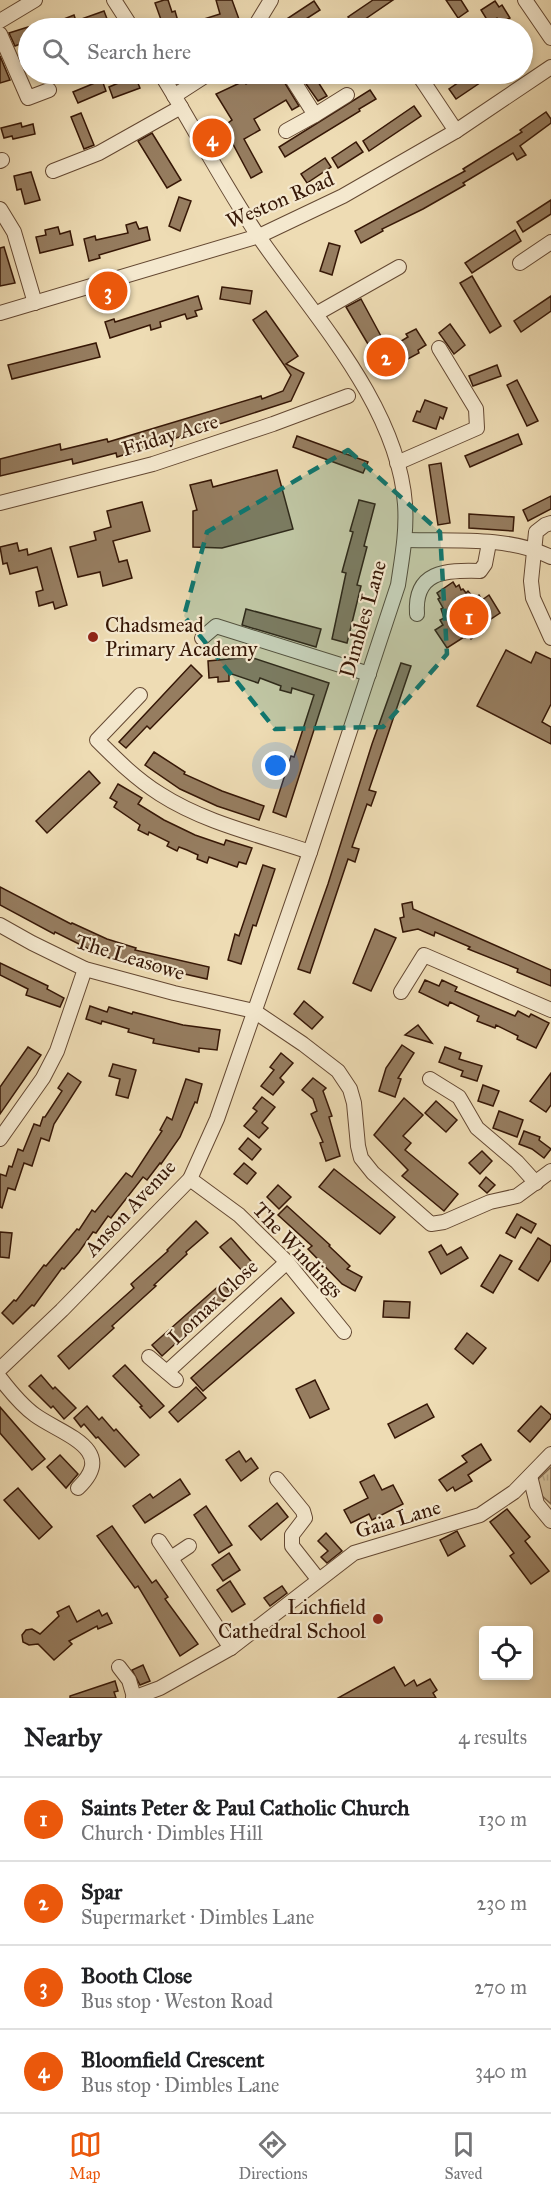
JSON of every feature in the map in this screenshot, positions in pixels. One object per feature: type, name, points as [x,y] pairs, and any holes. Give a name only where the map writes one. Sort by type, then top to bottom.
[{"type":"street","points":[[0,21],[35,0]]},
{"type":"street","points":[[114,0],[126,18]]},
{"type":"street","points":[[262,18],[271,0]]},
{"type":"street","points":[[525,0],[551,38]]},
{"type":"street","points":[[0,34],[18,75]]},
{"type":"street","name":"Weston Road","points":[[533,79],[551,67]]},
{"type":"street","points":[[22,84],[28,98],[49,90]]},
{"type":"street","name":"Dimbles Lane","points":[[167,84],[259,236],[316,314],[370,397],[386,429],[397,463],[405,502],[405,540],[399,585],[254,1011]]},
{"type":"street","points":[[53,171],[99,153],[178,101],[197,84]]},
{"type":"street","points":[[296,84],[315,114]]},
{"type":"street","points":[[425,84],[456,131]]},
{"type":"street","name":"Weston Road","points":[[0,313],[259,236],[343,196],[456,131],[526,84]]},
{"type":"street","points":[[286,132],[347,95]]},
{"type":"street","points":[[0,209],[14,232],[35,303]]},
{"type":"street","points":[[520,263],[551,242]]},
{"type":"street","points":[[316,314],[399,267]]},
{"type":"street","points":[[397,463],[477,428],[476,409],[439,348]]},
{"type":"street","name":"Friday Acre","points":[[348,396],[361,383]]},
{"type":"street","name":"Friday Acre","points":[[0,502],[153,464],[348,396],[370,397]]},
{"type":"street","points":[[551,523],[536,532],[531,581],[533,598],[551,638]]},
{"type":"street","points":[[405,540],[510,543],[534,548],[551,557]]},
{"type":"street","points":[[417,614],[417,592],[427,579],[440,573],[480,571],[485,564],[489,543]]},
{"type":"street","points":[[202,638],[216,626],[369,674]]},
{"type":"street","points":[[140,695],[97,740],[124,768],[161,795],[206,818],[310,852]]},
{"type":"street","name":"The Leasowe","points":[[0,925],[32,944],[85,969],[174,993],[254,1011]]},
{"type":"street","points":[[401,992],[424,955],[551,1010]]},
{"type":"street","points":[[0,1139],[43,1078],[57,1051],[85,969]]},
{"type":"street","points":[[254,1011],[338,1071],[350,1089],[354,1103],[361,1158],[373,1173],[431,1224],[444,1222],[490,1202],[517,1196],[551,1171]]},
{"type":"street","name":"Anson Avenue","points":[[0,1369],[62,1310],[189,1179],[217,1119],[254,1011]]},
{"type":"street","points":[[428,1079],[459,1097],[477,1128],[517,1162],[536,1183]]},
{"type":"street","name":"The Windings","points":[[189,1179],[239,1215],[286,1262],[344,1332]]},
{"type":"street","name":"Lomax Close","points":[[149,1357],[171,1376],[286,1262]]},
{"type":"street","points":[[0,1377],[14,1396],[33,1414],[72,1436],[92,1457],[93,1468],[88,1478],[78,1488]]},
{"type":"street","name":"Gaia Lane","points":[[133,1698],[160,1688],[231,1648],[354,1553],[480,1515],[514,1492],[551,1454]]},
{"type":"street","points":[[530,1476],[537,1504],[551,1521]]},
{"type":"street","points":[[277,1479],[303,1511],[305,1518],[292,1535],[292,1546],[318,1579]]},
{"type":"street","points":[[159,1541],[231,1648]]},
{"type":"street","points":[[171,1558],[189,1546]]},
{"type":"street","points":[[118,1667],[129,1680],[133,1698]]},
{"type":"highlighted area","points":[[348,450],[440,532],[447,654],[383,727],[275,729],[184,616],[207,532]]},
{"type":"green space","points":[[551,1467],[551,1504],[531,1486]]},
{"type":"building","points":[[168,0],[172,12],[175,11],[177,18],[160,18],[155,3]]},
{"type":"building","points":[[216,0],[232,0],[239,18],[207,18],[220,14]]},
{"type":"building","points":[[373,0],[393,0],[367,18],[348,17]]},
{"type":"building","points":[[446,0],[461,0],[468,11],[458,18]]},
{"type":"building","points":[[314,1],[320,10],[308,18],[288,18]]},
{"type":"building","points":[[495,1],[499,7],[502,5],[510,18],[486,18],[481,10]]},
{"type":"building","points":[[104,11],[107,18],[84,18]]},
{"type":"building","points":[[18,30],[18,45],[15,46],[9,33]]},
{"type":"building","points":[[0,56],[10,80],[0,83]]},
{"type":"building","points":[[92,84],[103,84],[106,91],[78,103],[73,92]]},
{"type":"building","points":[[116,84],[138,84],[140,88],[113,98],[109,87]]},
{"type":"building","points":[[238,84],[286,84],[299,106],[292,110],[286,100],[254,119],[260,130],[244,139],[262,172],[251,178],[226,131],[231,128],[228,123],[232,120],[216,94]]},
{"type":"building","points":[[306,84],[319,84],[327,96],[318,101]]},
{"type":"building","points":[[456,84],[478,84],[456,99],[449,89]]},
{"type":"building","points":[[370,90],[376,99],[285,157],[279,147]]},
{"type":"building","points":[[414,106],[421,116],[369,151],[363,141]]},
{"type":"building","points":[[546,112],[551,123],[520,146],[526,155],[517,160],[513,153],[463,183],[465,185],[382,229],[383,231],[361,243],[355,231],[465,171],[463,169],[522,132],[520,130]]},
{"type":"building","points":[[81,113],[94,145],[84,149],[71,117]]},
{"type":"building","points":[[21,123],[22,127],[33,124],[35,134],[13,139],[12,136],[4,138],[1,128]]},
{"type":"building","points":[[152,133],[181,180],[167,188],[138,141]]},
{"type":"building","points":[[356,142],[363,152],[338,168],[332,158]]},
{"type":"building","points":[[325,158],[331,167],[307,183],[301,174]]},
{"type":"building","points":[[31,172],[40,200],[25,204],[21,189],[17,190],[14,176]]},
{"type":"building","points":[[179,197],[191,201],[180,231],[169,226]]},
{"type":"building","points":[[551,200],[551,214],[523,232],[517,222]]},
{"type":"building","points":[[136,222],[139,229],[147,227],[150,240],[99,255],[100,258],[89,261],[84,239],[95,236],[96,240],[128,233],[126,225]]},
{"type":"building","points":[[58,227],[60,234],[70,231],[73,245],[40,253],[36,237],[46,235],[45,230]]},
{"type":"building","points":[[515,230],[521,241],[472,273],[465,263]]},
{"type":"building","points":[[329,243],[340,246],[332,275],[320,271]]},
{"type":"building","points":[[4,247],[15,283],[0,286],[0,248]]},
{"type":"building","points":[[472,276],[501,326],[490,333],[460,283]]},
{"type":"building","points":[[222,287],[252,291],[250,304],[220,299]]},
{"type":"building","points":[[198,296],[202,309],[195,311],[197,316],[187,319],[185,314],[160,322],[161,327],[151,330],[150,325],[110,338],[105,322],[114,319],[115,322]]},
{"type":"building","points":[[551,296],[551,311],[521,332],[514,321]]},
{"type":"building","points":[[361,299],[388,349],[408,337],[406,334],[416,329],[426,345],[418,350],[419,353],[406,360],[405,358],[389,367],[381,366],[346,307]]},
{"type":"building","points":[[266,311],[298,356],[286,364],[304,373],[291,401],[117,457],[116,453],[73,464],[72,459],[0,476],[0,459],[60,444],[61,450],[107,439],[108,442],[261,396],[262,399],[283,391],[291,375],[253,320]]},
{"type":"building","points":[[450,324],[465,345],[454,354],[439,333]]},
{"type":"building","points":[[96,343],[100,357],[12,379],[8,365]]},
{"type":"building","points":[[497,365],[501,376],[473,386],[469,376]]},
{"type":"building","points":[[517,380],[538,421],[527,426],[507,385]]},
{"type":"building","points":[[425,400],[447,408],[443,419],[440,417],[436,429],[413,421]]},
{"type":"building","points":[[518,434],[522,444],[470,467],[465,456]]},
{"type":"building","points":[[297,436],[368,462],[363,473],[293,447]]},
{"type":"building","points":[[441,463],[450,523],[438,525],[429,465]]},
{"type":"building","points":[[277,470],[293,529],[222,548],[193,547],[193,511],[197,510],[190,485],[211,480],[213,487]]},
{"type":"building","points":[[551,496],[551,509],[528,521],[523,510]]},
{"type":"building","points":[[359,500],[375,504],[364,546],[367,547],[357,585],[361,586],[347,643],[332,639],[346,573],[342,572]]},
{"type":"building","points":[[142,502],[150,531],[113,541],[119,562],[127,560],[132,578],[103,586],[100,572],[78,577],[70,547],[96,540],[94,532],[111,527],[107,511]]},
{"type":"building","points":[[469,514],[514,517],[513,531],[469,528]]},
{"type":"building","points":[[17,543],[19,551],[27,549],[28,555],[51,548],[67,605],[55,609],[53,602],[39,606],[36,592],[43,590],[37,567],[10,574],[7,563],[3,564],[0,547]]},
{"type":"building","points":[[453,582],[456,587],[459,585],[461,590],[463,589],[466,593],[468,591],[474,598],[479,595],[482,600],[489,595],[500,613],[485,623],[486,625],[481,628],[483,631],[471,639],[469,636],[464,637],[447,648],[435,630],[443,625],[440,620],[444,618],[437,593]]},
{"type":"building","points":[[246,609],[321,629],[316,647],[242,625]]},
{"type":"building","points":[[506,650],[531,663],[536,652],[551,659],[551,704],[542,722],[551,727],[551,744],[477,706]]},
{"type":"building","points":[[250,657],[329,683],[286,817],[273,812],[314,695],[292,688],[291,693],[280,690],[281,686],[260,678],[258,683],[229,673],[229,681],[218,682],[218,677],[209,678],[208,661]]},
{"type":"building","points":[[401,663],[411,666],[369,790],[376,792],[371,806],[367,804],[352,847],[359,849],[355,862],[348,859],[310,973],[298,969]]},
{"type":"building","points":[[191,665],[202,676],[150,729],[147,726],[126,748],[119,742]]},
{"type":"building","points":[[154,752],[185,772],[184,774],[264,806],[259,820],[217,806],[180,789],[145,765]]},
{"type":"building","points":[[89,771],[100,783],[47,833],[36,821]]},
{"type":"building","points":[[118,784],[142,798],[138,804],[195,835],[224,845],[226,840],[252,848],[246,864],[239,862],[237,867],[209,857],[207,863],[197,859],[198,855],[179,847],[177,851],[167,846],[169,842],[149,832],[148,835],[138,830],[140,825],[114,807],[117,802],[110,798]]},
{"type":"building","points":[[263,865],[275,869],[256,926],[253,925],[241,964],[228,960],[235,934],[239,936]]},
{"type":"building","points":[[0,887],[71,924],[136,948],[135,950],[209,967],[207,979],[131,962],[130,965],[101,955],[55,932],[54,934],[0,905]]},
{"type":"building","points":[[412,902],[413,909],[551,970],[551,986],[435,932],[434,936],[418,929],[403,932],[400,918],[404,917],[402,904]]},
{"type":"building","points":[[375,929],[396,938],[371,991],[353,983]]},
{"type":"building","points":[[0,963],[48,986],[47,989],[64,998],[60,1007],[26,995],[28,989],[0,975]]},
{"type":"building","points":[[425,980],[439,986],[442,980],[457,987],[455,991],[515,1016],[518,1011],[529,1017],[531,1014],[549,1023],[536,1048],[496,1025],[495,1028],[477,1021],[479,1016],[450,1002],[448,1006],[419,992]]},
{"type":"building","points":[[304,1001],[323,1017],[312,1029],[294,1014]]},
{"type":"building","points":[[90,1006],[107,1012],[109,1007],[183,1025],[220,1030],[217,1050],[199,1048],[199,1052],[153,1043],[154,1039],[128,1032],[129,1029],[86,1019]]},
{"type":"building","points":[[418,1025],[432,1043],[405,1035]]},
{"type":"building","points":[[402,1045],[414,1053],[398,1078],[401,1079],[395,1097],[379,1091],[386,1068]]},
{"type":"building","points":[[28,1047],[41,1055],[0,1114],[0,1087]]},
{"type":"building","points":[[445,1047],[461,1053],[459,1059],[482,1066],[477,1081],[461,1076],[463,1071],[439,1062]]},
{"type":"building","points":[[281,1053],[293,1063],[280,1078],[284,1082],[273,1095],[261,1086],[274,1070],[270,1067]]},
{"type":"building","points":[[113,1064],[136,1070],[128,1098],[116,1095],[120,1079],[109,1076]]},
{"type":"building","points":[[68,1073],[81,1082],[54,1124],[49,1141],[41,1138],[32,1166],[24,1163],[15,1190],[8,1188],[2,1208],[0,1207],[0,1174],[6,1176],[9,1166],[12,1167],[18,1149],[23,1151],[34,1124],[40,1126],[43,1117],[62,1091],[58,1088]]},
{"type":"building","points":[[551,1073],[551,1105],[546,1112],[530,1101]]},
{"type":"building","points":[[313,1078],[326,1088],[323,1091],[332,1116],[329,1117],[340,1156],[326,1161],[320,1143],[323,1142],[311,1114],[317,1111],[313,1099],[302,1090]]},
{"type":"building","points":[[186,1079],[202,1084],[197,1103],[195,1102],[180,1137],[161,1164],[147,1180],[143,1177],[111,1218],[108,1216],[96,1233],[93,1232],[79,1252],[64,1269],[62,1268],[34,1306],[32,1305],[13,1324],[2,1313],[14,1300],[16,1301],[44,1265],[46,1266],[77,1229],[79,1230],[92,1210],[95,1212],[126,1173],[132,1177],[162,1131],[160,1130],[167,1117],[172,1120]]},
{"type":"building","points":[[483,1085],[499,1091],[493,1106],[478,1101]]},
{"type":"building","points":[[262,1097],[275,1107],[262,1123],[268,1128],[259,1138],[244,1126],[257,1111],[253,1108]]},
{"type":"building","points":[[404,1098],[423,1115],[403,1136],[411,1143],[405,1150],[458,1194],[444,1211],[402,1176],[408,1170],[374,1135]]},
{"type":"building","points":[[436,1101],[457,1120],[446,1132],[425,1113]]},
{"type":"building","points":[[499,1111],[523,1120],[517,1137],[493,1128]]},
{"type":"building","points":[[524,1131],[540,1137],[539,1140],[551,1149],[544,1158],[532,1149],[519,1144]]},
{"type":"building","points":[[248,1138],[261,1149],[252,1160],[239,1149]]},
{"type":"building","points":[[482,1151],[492,1161],[480,1174],[469,1163]]},
{"type":"building","points":[[244,1163],[256,1173],[247,1184],[234,1174]]},
{"type":"building","points":[[334,1169],[395,1217],[380,1234],[319,1187]]},
{"type":"building","points":[[486,1177],[495,1185],[487,1193],[479,1186]]},
{"type":"building","points":[[278,1185],[291,1197],[279,1209],[267,1197]]},
{"type":"building","points":[[287,1206],[350,1266],[347,1269],[362,1277],[355,1291],[342,1284],[308,1249],[312,1246],[278,1215]]},
{"type":"building","points":[[517,1214],[536,1224],[531,1233],[521,1227],[515,1238],[506,1233]]},
{"type":"building","points":[[196,1221],[208,1233],[186,1252],[187,1254],[154,1285],[156,1286],[112,1326],[114,1328],[69,1369],[58,1356],[134,1288],[131,1284],[168,1251]]},
{"type":"building","points":[[0,1232],[12,1233],[9,1258],[0,1257]]},
{"type":"building","points":[[231,1238],[256,1267],[246,1275],[220,1247]]},
{"type":"building","points":[[538,1238],[551,1246],[551,1260],[538,1281],[519,1269]]},
{"type":"building","points":[[441,1245],[447,1255],[461,1247],[468,1258],[441,1274],[429,1252]]},
{"type":"building","points":[[500,1255],[512,1261],[493,1293],[481,1286]]},
{"type":"building","points":[[222,1283],[232,1294],[162,1356],[152,1345]]},
{"type":"building","points":[[281,1298],[294,1313],[203,1391],[191,1378]]},
{"type":"building","points":[[384,1301],[410,1302],[409,1318],[383,1317]]},
{"type":"building","points":[[467,1333],[486,1348],[473,1364],[455,1349]]},
{"type":"building","points":[[125,1365],[164,1406],[150,1418],[140,1407],[142,1406],[113,1376]]},
{"type":"building","points":[[41,1375],[53,1389],[55,1387],[76,1408],[64,1419],[53,1406],[51,1408],[29,1386]]},
{"type":"building","points":[[315,1380],[329,1409],[310,1418],[296,1389]]},
{"type":"building","points":[[196,1387],[206,1398],[178,1422],[169,1412]]},
{"type":"building","points":[[427,1404],[434,1417],[395,1438],[388,1424]]},
{"type":"building","points":[[87,1406],[99,1420],[102,1417],[114,1431],[116,1429],[139,1455],[125,1467],[98,1437],[96,1438],[84,1424],[81,1427],[74,1418]]},
{"type":"building","points":[[541,1406],[551,1415],[551,1418],[530,1442],[518,1431]]},
{"type":"building","points":[[0,1407],[45,1459],[32,1470],[0,1433]]},
{"type":"building","points":[[481,1444],[491,1460],[468,1475],[472,1481],[455,1491],[453,1487],[447,1491],[439,1480],[467,1462],[462,1456]]},
{"type":"building","points":[[239,1451],[246,1462],[251,1458],[258,1468],[241,1481],[226,1460]]},
{"type":"building","points":[[60,1455],[78,1474],[66,1488],[47,1467]]},
{"type":"building","points":[[374,1475],[382,1490],[393,1485],[403,1504],[372,1520],[369,1514],[351,1523],[344,1510],[368,1498],[360,1482]]},
{"type":"building","points":[[180,1479],[190,1494],[145,1523],[133,1506],[150,1494],[153,1498]]},
{"type":"building","points":[[18,1488],[52,1527],[39,1539],[4,1500]]},
{"type":"building","points":[[277,1503],[288,1517],[261,1540],[249,1526]]},
{"type":"building","points":[[206,1506],[232,1545],[219,1553],[194,1515]]},
{"type":"building","points":[[507,1509],[530,1537],[525,1541],[549,1571],[531,1584],[510,1556],[514,1553],[490,1522]]},
{"type":"building","points":[[112,1526],[152,1583],[156,1580],[168,1597],[165,1599],[198,1644],[180,1656],[138,1586],[135,1588],[97,1536]]},
{"type":"building","points":[[457,1531],[465,1546],[448,1556],[440,1540]]},
{"type":"building","points":[[326,1533],[342,1551],[327,1563],[321,1557],[328,1551],[318,1541]]},
{"type":"building","points":[[229,1553],[240,1570],[223,1581],[212,1565]]},
{"type":"building","points":[[230,1581],[245,1604],[232,1612],[217,1590]]},
{"type":"building","points":[[282,1586],[287,1593],[270,1606],[264,1598]]},
{"type":"building","points":[[69,1606],[77,1622],[99,1610],[102,1616],[107,1613],[112,1623],[98,1629],[97,1626],[69,1641],[72,1644],[54,1660],[38,1644],[29,1645],[23,1642],[22,1635],[26,1630],[32,1629],[40,1634],[59,1616],[57,1612]]},
{"type":"building","points":[[143,1665],[150,1681],[140,1685],[132,1670]]},
{"type":"building","points":[[394,1667],[405,1686],[414,1680],[417,1686],[430,1679],[437,1690],[433,1693],[436,1698],[338,1698]]},
{"type":"building","points":[[115,1681],[118,1691],[114,1692],[116,1698],[70,1698],[70,1696]]},
{"type":"place","name":"Bloomfield Crescent","points":[[212,138]]},
{"type":"place","name":"Booth Close","points":[[108,291]]},
{"type":"place","name":"Spar","points":[[386,357]]},
{"type":"place","name":"Saints Peter & Paul Catholic Church","points":[[469,616]]},
{"type":"place","name":"Chadsmead Primary Academy","points":[[93,637]]},
{"type":"place","name":"Lichfield Cathedral School","points":[[378,1619]]}]
